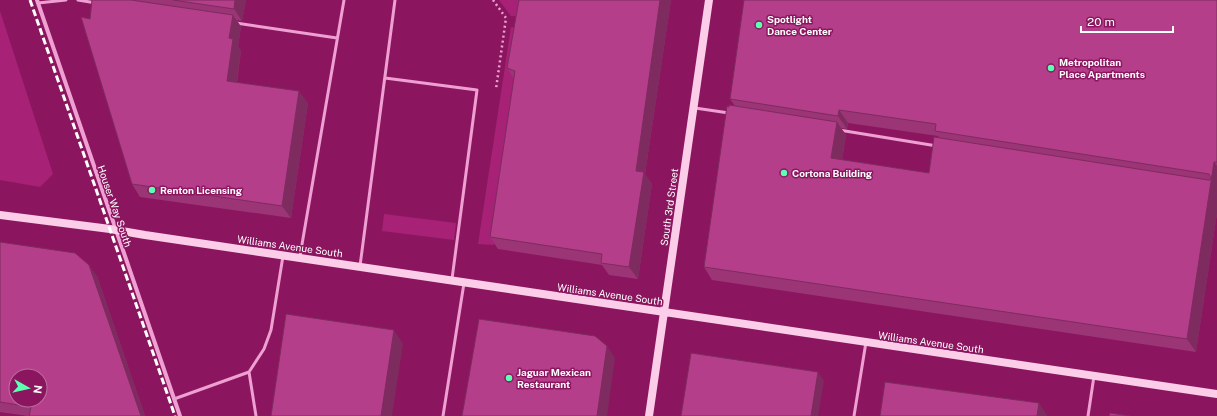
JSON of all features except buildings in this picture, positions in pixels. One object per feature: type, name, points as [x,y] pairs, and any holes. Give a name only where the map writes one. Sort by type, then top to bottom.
[{"type":"street","name":"South 3rd Street","points":[[649,416],[709,0]]},
{"type":"street","name":"Houser Way South","points":[[37,2],[180,416]]},
{"type":"street","name":"Williams Avenue South","points":[[0,215],[115,230],[1217,394]]},
{"type":"lane","points":[[37,2],[66,0]]},
{"type":"lane","points":[[78,0],[102,4]]},
{"type":"lane","points":[[300,258],[344,0]]},
{"type":"lane","points":[[360,267],[395,0]]},
{"type":"lane","points":[[235,23],[337,38]]},
{"type":"lane","points":[[385,78],[477,90],[451,280]]},
{"type":"lane","points":[[694,107],[731,113]]},
{"type":"lane","points":[[833,129],[943,147]]},
{"type":"lane","points":[[174,399],[249,372],[264,349],[271,330],[282,256]]},
{"type":"lane","points":[[443,416],[464,283]]},
{"type":"lane","points":[[854,416],[866,342]]},
{"type":"lane","points":[[249,372],[256,416]]},
{"type":"lane","points":[[1088,416],[1094,376]]},
{"type":"shaded area","points":[[499,0],[528,0],[526,17],[511,16]]},
{"type":"shaded area","points":[[0,11],[53,174],[40,187],[0,180]]},
{"type":"shaded area","points":[[511,27],[524,29],[494,245],[478,244]]},
{"type":"shaded area","points":[[384,214],[456,223],[454,240],[382,231]]},
{"type":"railway","points":[[30,0],[175,416]]},
{"type":"place","name":"Spotlight Dance Center","points":[[759,25]]},
{"type":"place","name":"Metropolitan Place Apartments","points":[[1051,68]]},
{"type":"place","name":"Cortona Building","points":[[784,173]]},
{"type":"place","name":"Renton Licensing","points":[[152,190]]},
{"type":"place","name":"Jaguar Mexican Restaurant","points":[[509,378]]}]
